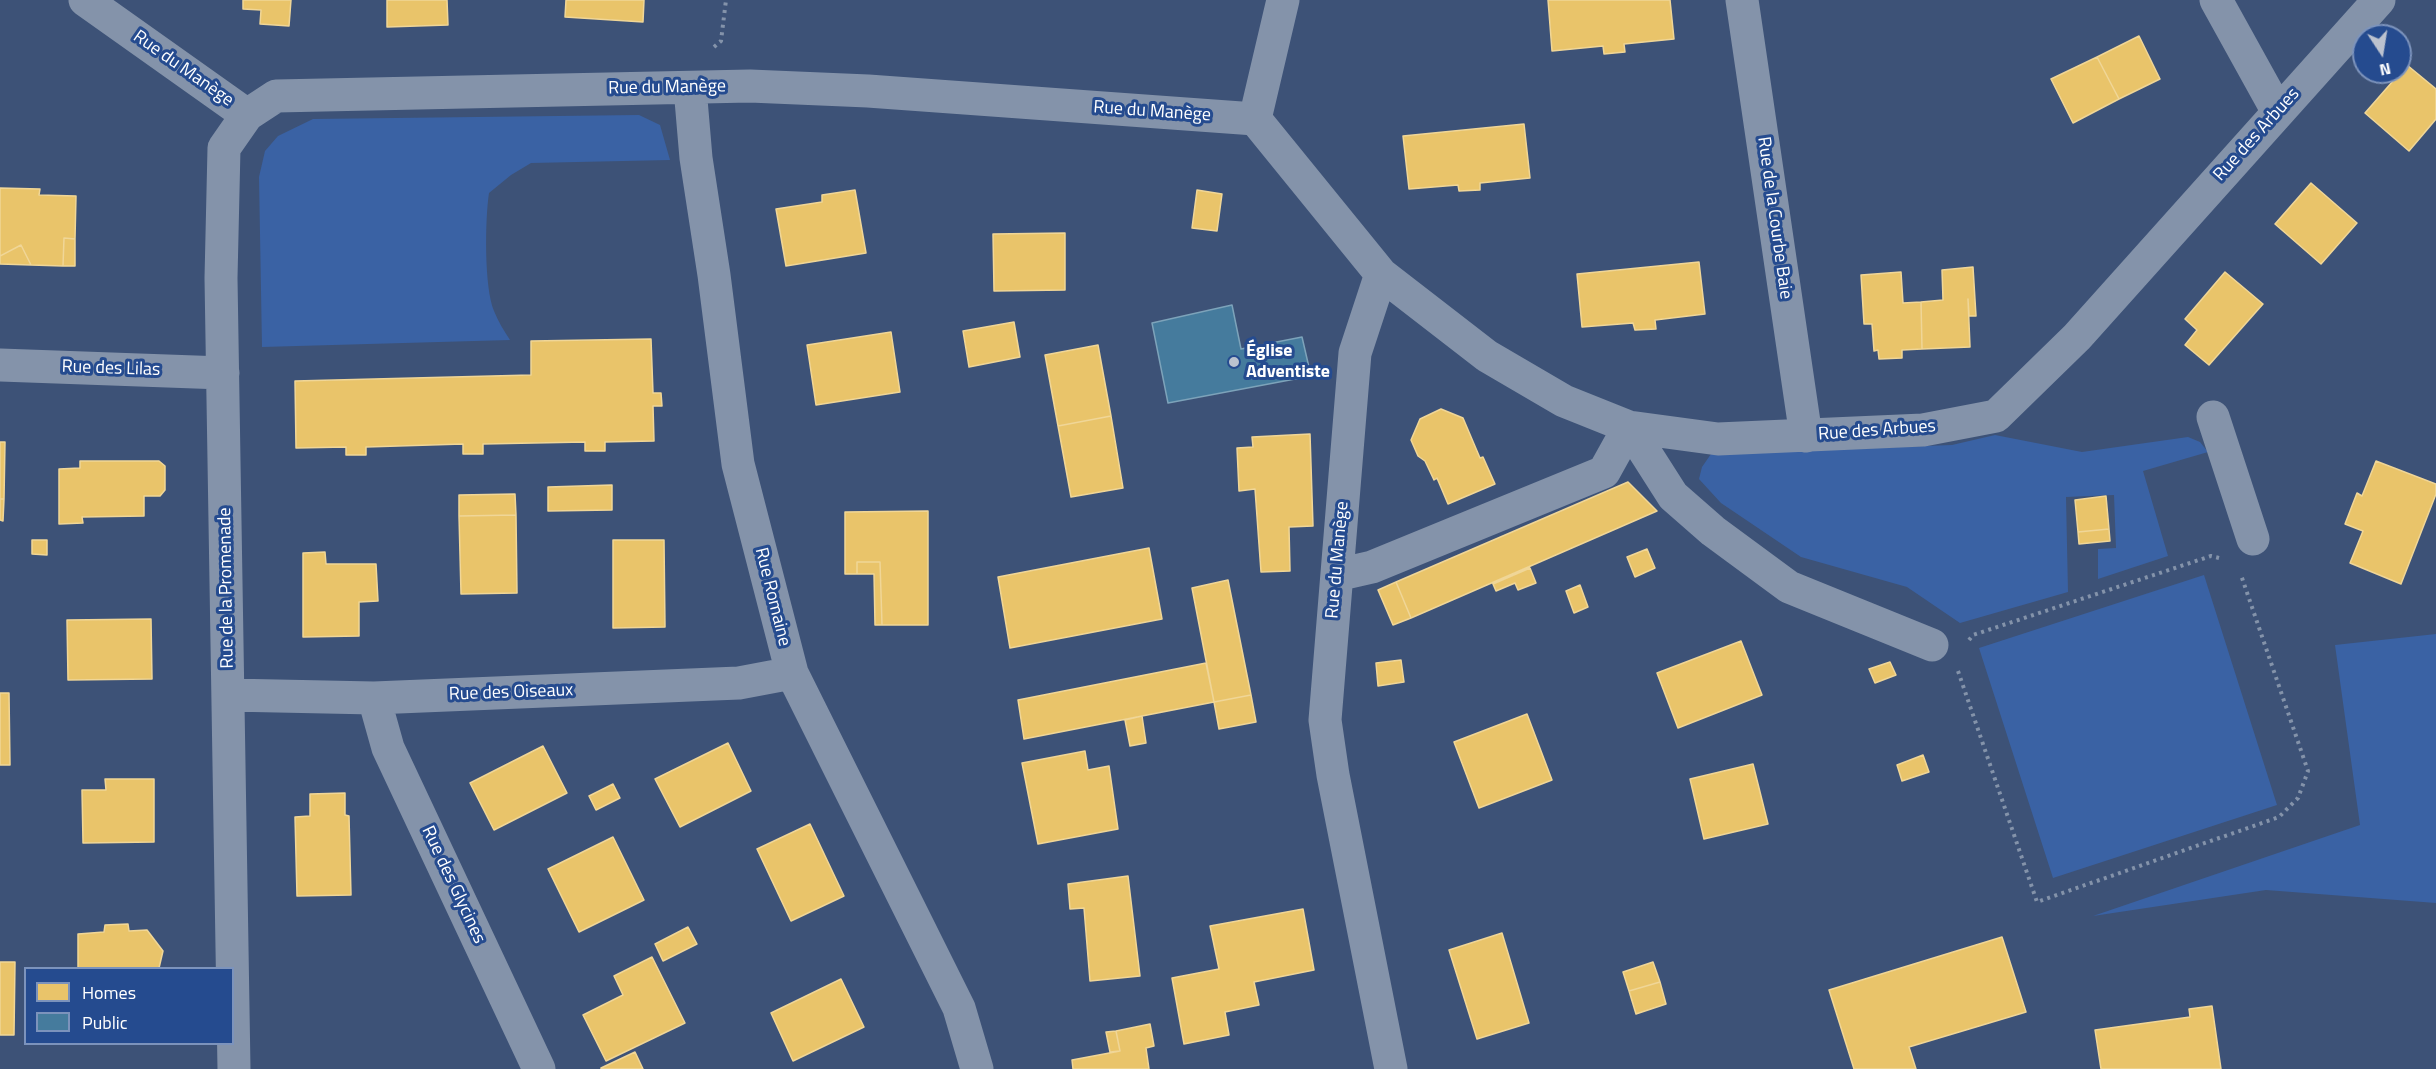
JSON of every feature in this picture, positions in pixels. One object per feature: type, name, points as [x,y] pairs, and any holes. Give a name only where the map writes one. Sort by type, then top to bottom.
[{"type":"street","name":"Rue du Manège","points":[[85,0],[248,115],[276,96],[750,86],[868,91],[1255,119]]},
{"type":"street","points":[[1283,0],[1255,119],[1381,274]]},
{"type":"street","name":"Rue de la Courbe Baie","points":[[1742,0],[1806,436]]},
{"type":"street","points":[[2216,0],[2278,112]]},
{"type":"street","name":"Rue des Arbues","points":[[1381,274],[1487,356],[1564,401],[1629,428],[1718,439],[1923,430],[1996,416],[2077,337],[2379,0]]},
{"type":"street","name":"Rue Romaine","points":[[690,88],[696,158],[714,275],[738,464],[792,673],[959,1008],[977,1069]]},
{"type":"street","name":"Rue de la Promenade","points":[[233,967],[220,278],[224,148],[248,115]]},
{"type":"street","name":"Rue du Manège","points":[[1381,274],[1356,354],[1325,720],[1332,775],[1391,1069]]},
{"type":"street","name":"Rue des Lilas","points":[[0,365],[223,373]]},
{"type":"street","points":[[2213,417],[2246,552]]},
{"type":"street","points":[[1337,575],[1372,567],[1604,472],[1629,428],[1673,496],[1713,531],[1789,587],[1942,650]]},
{"type":"street","name":"Rue des Oiseaux","points":[[229,695],[374,698],[739,683],[792,673]]},
{"type":"street","name":"Rue des Glycines","points":[[374,698],[388,748],[539,1069]]},
{"type":"street","name":"Rue de la Promenade","points":[[234,1045],[234,1069]]},
{"type":"path","points":[[2246,552],[2308,771],[2298,798],[2279,817],[2037,902],[1942,650],[1973,635],[2211,556],[2246,552]]},
{"type":"shaded area","points":[[639,115],[660,125],[670,160],[531,163],[511,175],[489,193],[486,235],[488,286],[494,311],[510,340],[262,347],[259,177],[265,151],[278,136],[313,119]]},
{"type":"shaded area","points":[[1995,435],[2082,452],[2188,437],[2200,442],[2208,452],[2143,471],[2168,556],[2098,579],[2098,549],[2116,548],[2114,495],[2066,497],[2068,592],[1960,623],[1907,587],[1801,557],[1721,503],[1699,479],[1702,467],[1711,454],[1952,445]]},
{"type":"shaded area","points":[[2204,575],[2277,805],[2053,878],[1979,648]]},
{"type":"shaded area","points":[[2436,634],[2436,903],[2266,890],[2093,916],[2360,825],[2335,645]]},
{"type":"building: Homes","points":[[243,0],[291,0],[289,26],[260,24],[261,10],[243,9]]},
{"type":"building: Homes","points":[[387,0],[447,0],[448,25],[387,27]]},
{"type":"building: Homes","points":[[566,0],[644,0],[643,22],[565,17]]},
{"type":"building: Homes","points":[[1548,0],[1670,0],[1674,39],[1624,44],[1625,52],[1604,54],[1603,46],[1552,51]]},
{"type":"building: Homes","points":[[2139,36],[2160,79],[2119,99],[2097,57]]},
{"type":"building: Homes","points":[[2097,57],[2119,99],[2073,123],[2051,79]]},
{"type":"building: Homes","points":[[2412,69],[2436,89],[2436,119],[2409,151],[2365,113],[2390,84],[2412,84]]},
{"type":"building: Homes","points":[[1524,124],[1530,178],[1480,183],[1480,190],[1459,191],[1458,185],[1409,189],[1403,136]]},
{"type":"building: Homes","points":[[2311,183],[2357,223],[2321,264],[2275,224]]},
{"type":"building: Homes","points":[[0,188],[40,189],[39,195],[76,196],[75,239],[64,238],[63,266],[31,265],[21,245],[0,256]]},
{"type":"building: Homes","points":[[855,190],[866,253],[786,266],[776,209],[822,202],[822,195]]},
{"type":"building: Homes","points":[[1197,190],[1222,194],[1217,231],[1192,228]]},
{"type":"building: Homes","points":[[1065,233],[1065,290],[994,291],[993,234]]},
{"type":"building: Homes","points":[[64,238],[75,239],[75,266],[63,266]]},
{"type":"building: Homes","points":[[21,245],[31,265],[0,264],[0,256]]},
{"type":"building: Homes","points":[[1699,262],[1705,314],[1655,320],[1656,329],[1635,330],[1633,323],[1582,327],[1577,274]]},
{"type":"building: Homes","points":[[1973,267],[1976,316],[1969,316],[1968,299],[1970,347],[1922,349],[1921,302],[1943,300],[1942,270]]},
{"type":"building: Homes","points":[[1901,272],[1903,303],[1921,302],[1922,349],[1902,350],[1902,358],[1879,359],[1878,350],[1874,351],[1872,324],[1864,324],[1861,275]]},
{"type":"building: Homes","points":[[2225,272],[2263,304],[2209,365],[2185,345],[2197,330],[2185,319]]},
{"type":"building: Homes","points":[[1014,322],[1020,357],[969,367],[963,331]]},
{"type":"building: Homes","points":[[891,332],[900,392],[816,405],[807,345]]},
{"type":"building: Homes","points":[[651,339],[653,393],[661,393],[662,406],[653,406],[654,441],[605,442],[605,451],[585,451],[585,442],[483,444],[483,454],[463,454],[463,444],[366,447],[366,455],[346,455],[346,447],[296,448],[295,381],[531,375],[531,341]]},
{"type":"building: Homes","points":[[1098,345],[1111,416],[1058,426],[1045,355]]},
{"type":"building: Homes","points":[[1441,409],[1463,418],[1480,458],[1483,457],[1495,484],[1448,504],[1437,478],[1434,480],[1425,461],[1418,456],[1411,440],[1420,419]]},
{"type":"building: Homes","points":[[1111,416],[1123,488],[1071,497],[1058,426]]},
{"type":"building: Homes","points":[[1310,434],[1313,526],[1289,527],[1290,571],[1261,572],[1255,489],[1239,491],[1237,448],[1253,447],[1252,437]]},
{"type":"building: Homes","points":[[0,442],[5,442],[4,499],[0,499]]},
{"type":"building: Homes","points":[[80,461],[159,461],[165,466],[165,490],[160,496],[144,496],[144,516],[82,517],[83,523],[59,524],[59,469],[80,468]]},
{"type":"building: Homes","points":[[2376,461],[2436,484],[2436,494],[2401,584],[2350,563],[2363,531],[2345,524],[2357,493],[2362,496]]},
{"type":"building: Homes","points":[[1628,482],[1657,511],[1411,618],[1396,582]]},
{"type":"building: Homes","points":[[612,485],[612,510],[548,511],[548,487]]},
{"type":"building: Homes","points":[[515,494],[516,515],[459,516],[459,495]]},
{"type":"building: Homes","points":[[2106,496],[2109,529],[2078,532],[2075,500]]},
{"type":"building: Homes","points":[[0,499],[4,499],[3,521],[0,520]]},
{"type":"building: Homes","points":[[928,511],[928,625],[882,625],[880,562],[857,562],[857,574],[845,574],[845,512]]},
{"type":"building: Homes","points":[[516,515],[517,593],[461,594],[459,516]]},
{"type":"building: Homes","points":[[2109,529],[2110,541],[2079,544],[2078,532]]},
{"type":"building: Homes","points":[[32,540],[47,540],[47,555],[32,554]]},
{"type":"building: Homes","points":[[613,540],[664,540],[665,627],[613,628]]},
{"type":"building: Homes","points":[[1149,548],[1162,619],[1010,648],[998,577]]},
{"type":"building: Homes","points":[[1647,549],[1655,568],[1635,577],[1627,557]]},
{"type":"building: Homes","points":[[325,552],[326,564],[376,564],[378,601],[359,602],[359,636],[303,637],[303,553]]},
{"type":"building: Homes","points":[[857,562],[880,562],[882,625],[875,625],[874,574],[857,574]]},
{"type":"building: Homes","points":[[1530,568],[1536,583],[1518,590],[1515,583],[1496,591],[1493,584]]},
{"type":"building: Homes","points":[[1228,580],[1251,695],[1214,702],[1192,588]]},
{"type":"building: Homes","points":[[1396,582],[1411,618],[1393,625],[1378,590]]},
{"type":"building: Homes","points":[[1580,585],[1588,607],[1574,613],[1566,591]]},
{"type":"building: Homes","points":[[151,619],[152,679],[68,680],[67,620]]},
{"type":"building: Homes","points":[[1741,641],[1762,695],[1678,728],[1657,673]]},
{"type":"building: Homes","points":[[1401,660],[1404,682],[1378,686],[1376,663]]},
{"type":"building: Homes","points":[[1890,662],[1896,675],[1875,683],[1869,669]]},
{"type":"building: Homes","points":[[1206,663],[1214,702],[1024,739],[1018,700]]},
{"type":"building: Homes","points":[[0,693],[9,693],[10,765],[0,765]]},
{"type":"building: Homes","points":[[1251,695],[1256,722],[1219,729],[1214,702]]},
{"type":"building: Homes","points":[[1527,714],[1552,780],[1479,808],[1454,742]]},
{"type":"building: Homes","points":[[1142,716],[1146,743],[1130,746],[1125,720]]},
{"type":"building: Homes","points":[[728,743],[751,791],[680,827],[655,779]]},
{"type":"building: Homes","points":[[543,746],[567,793],[494,830],[470,783]]},
{"type":"building: Homes","points":[[1085,751],[1088,770],[1109,766],[1118,829],[1038,844],[1022,763]]},
{"type":"building: Homes","points":[[1923,755],[1929,772],[1902,781],[1897,765]]},
{"type":"building: Homes","points":[[1753,764],[1768,824],[1704,839],[1690,779]]},
{"type":"building: Homes","points":[[105,779],[154,779],[154,842],[83,843],[82,790],[106,790]]},
{"type":"building: Homes","points":[[613,784],[620,798],[596,810],[589,796]]},
{"type":"building: Homes","points":[[345,793],[345,815],[349,816],[351,895],[297,896],[295,817],[310,816],[310,794]]},
{"type":"building: Homes","points":[[810,824],[844,896],[791,921],[757,849]]},
{"type":"building: Homes","points":[[613,837],[644,900],[579,932],[548,869]]},
{"type":"building: Homes","points":[[1128,876],[1140,976],[1090,981],[1084,908],[1070,909],[1068,884]]},
{"type":"building: Homes","points":[[1303,909],[1314,970],[1254,982],[1259,1005],[1225,1012],[1229,1035],[1184,1044],[1172,978],[1219,969],[1210,926]]},
{"type":"building: Homes","points":[[128,924],[129,931],[147,930],[163,951],[159,967],[78,967],[78,934],[104,932],[105,925]]},
{"type":"building: Homes","points":[[688,927],[697,944],[663,961],[655,944]]},
{"type":"building: Homes","points":[[1502,933],[1529,1023],[1477,1039],[1449,950]]},
{"type":"building: Homes","points":[[2002,937],[2026,1012],[1909,1047],[1916,1069],[1854,1069],[1829,990]]},
{"type":"building: Homes","points":[[652,957],[685,1023],[606,1061],[583,1015],[623,995],[614,976]]},
{"type":"building: Homes","points":[[0,962],[15,962],[14,1035],[0,1035]]},
{"type":"building: Homes","points":[[1653,962],[1660,982],[1629,991],[1623,972]]},
{"type":"building: Homes","points":[[841,979],[864,1027],[793,1061],[771,1013]]},
{"type":"building: Homes","points":[[1660,982],[1666,1004],[1636,1014],[1629,991]]},
{"type":"building: Homes","points":[[2212,1006],[2221,1069],[2101,1069],[2095,1030],[2190,1017],[2189,1009]]},
{"type":"building: Homes","points":[[1150,1024],[1154,1046],[1146,1048],[1149,1069],[1073,1069],[1072,1060],[1120,1051],[1116,1031]]},
{"type":"building: Homes","points":[[1116,1031],[1120,1051],[1110,1052],[1106,1032]]},
{"type":"building: Homes","points":[[635,1052],[643,1069],[601,1069],[601,1068]]},
{"type":"building: Public","name":"Église Adventiste","points":[[1232,305],[1241,349],[1302,337],[1311,376],[1168,403],[1152,323]]},
{"type":"place","name":"Église Adventiste","points":[[1234,362]]}]
